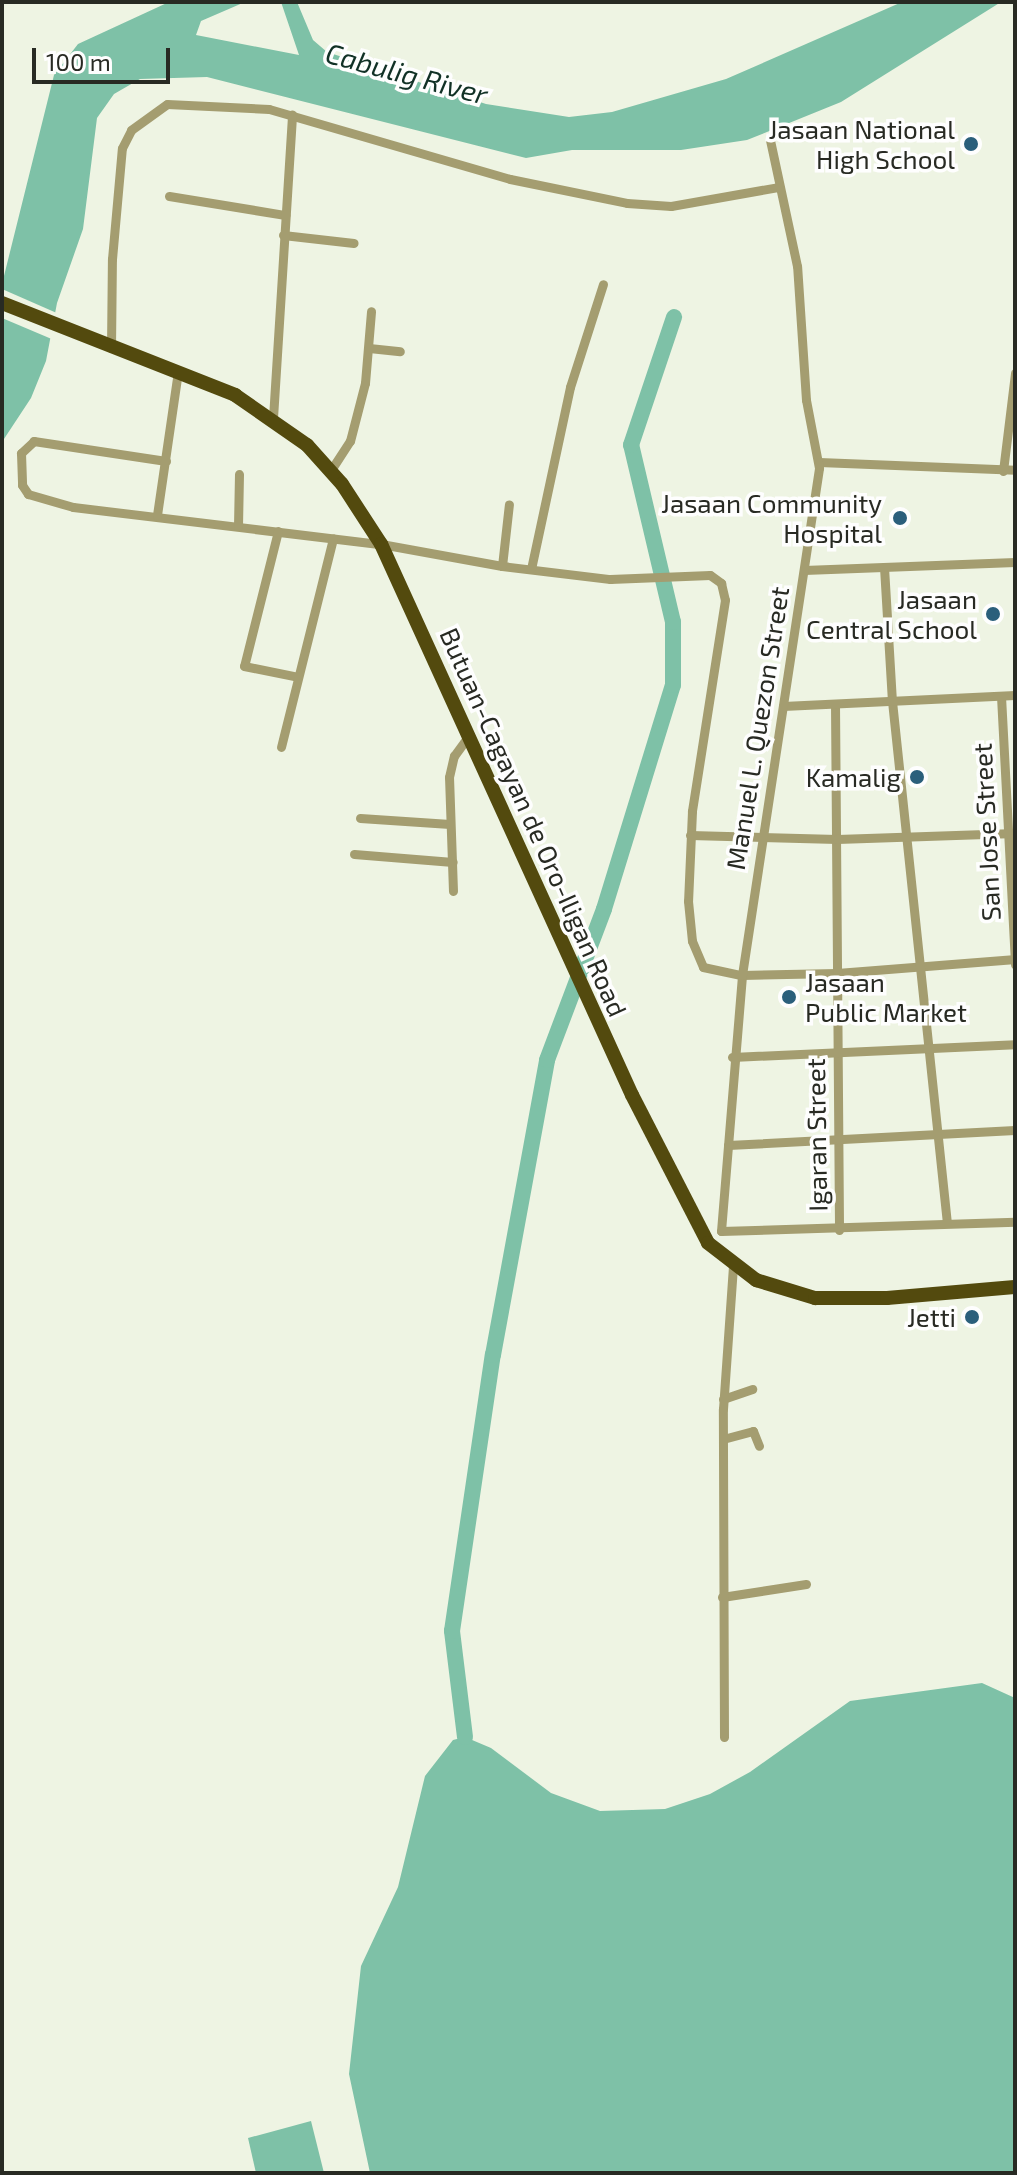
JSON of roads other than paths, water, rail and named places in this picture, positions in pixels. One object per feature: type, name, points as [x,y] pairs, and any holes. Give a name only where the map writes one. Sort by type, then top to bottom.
[{"type":"highway","name":"Butuan-Cagayan de Oro-Iligan Road","points":[[2,303],[104,346],[178,371],[235,395],[273,418],[331,470],[381,544],[632,1095],[708,1243],[733,1266],[780,1290],[833,1299],[1015,1287]]},
{"type":"street","points":[[104,346],[122,148],[131,130],[167,104],[238,104],[292,115],[510,179],[599,199],[671,206],[779,187]]},
{"type":"street","points":[[273,418],[292,115]]},
{"type":"street","name":"Manuel L. Quezon Street","points":[[721,1231],[732,1057],[742,975],[819,462],[806,400],[797,266],[770,140]]},
{"type":"street","points":[[169,196],[285,215]]},
{"type":"street","points":[[283,235],[354,243]]},
{"type":"street","points":[[531,569],[570,387],[603,284]]},
{"type":"street","points":[[331,470],[350,441],[369,348],[371,311]]},
{"type":"street","points":[[369,348],[400,351]]},
{"type":"street","points":[[157,515],[178,371]]},
{"type":"street","points":[[1003,471],[1015,373]]},
{"type":"street","points":[[166,461],[44,439],[28,444],[21,453],[22,485],[28,494],[73,507],[381,544],[502,566],[610,579],[710,575],[721,583],[725,600],[690,835],[688,901],[696,955],[710,971],[742,975],[837,973],[1015,959]]},
{"type":"street","points":[[819,462],[1015,470]]},
{"type":"street","points":[[238,526],[239,474]]},
{"type":"street","points":[[502,566],[509,504]]},
{"type":"street","points":[[278,531],[244,666],[298,677]]},
{"type":"street","points":[[281,747],[333,538]]},
{"type":"street","points":[[804,570],[1015,562]]},
{"type":"street","points":[[884,567],[892,701],[947,1223]]},
{"type":"street","points":[[783,706],[1015,695]]},
{"type":"street","name":"San Jose Street","points":[[1001,696],[1011,833],[1015,965]]},
{"type":"street","name":"Igaran Street","points":[[835,704],[839,1230]]},
{"type":"street","points":[[453,891],[451,767],[469,735]]},
{"type":"street","points":[[360,818],[450,824]]},
{"type":"street","points":[[690,835],[837,839],[1011,833]]},
{"type":"street","points":[[354,854],[453,862]]},
{"type":"street","points":[[732,1057],[1015,1044]]},
{"type":"street","points":[[728,1145],[1015,1130]]},
{"type":"street","points":[[708,1243],[721,1231],[839,1230],[1015,1222]]},
{"type":"street","points":[[724,1737],[723,1399],[733,1266]]},
{"type":"street","points":[[723,1399],[752,1389]]},
{"type":"street","points":[[723,1439],[753,1431],[759,1446]]},
{"type":"street","points":[[722,1597],[806,1584]]},
{"type":"waterway","points":[[465,1737],[452,1631],[493,1355],[547,1060],[604,909],[673,685],[673,622],[631,445],[674,317]]},
{"type":"place","name":"Jasaan National High School","points":[[971,144]]},
{"type":"place","name":"Jasaan Community Hospital","points":[[900,518]]},
{"type":"place","name":"Jasaan Central School","points":[[993,614]]},
{"type":"place","name":"Kamalig","points":[[917,777]]},
{"type":"place","name":"Jasaan Public Market","points":[[789,997]]},
{"type":"place","name":"Jetti","points":[[972,1317]]},
{"type":"water label","name":"Cabulig River","points":[[407,73]]}]
